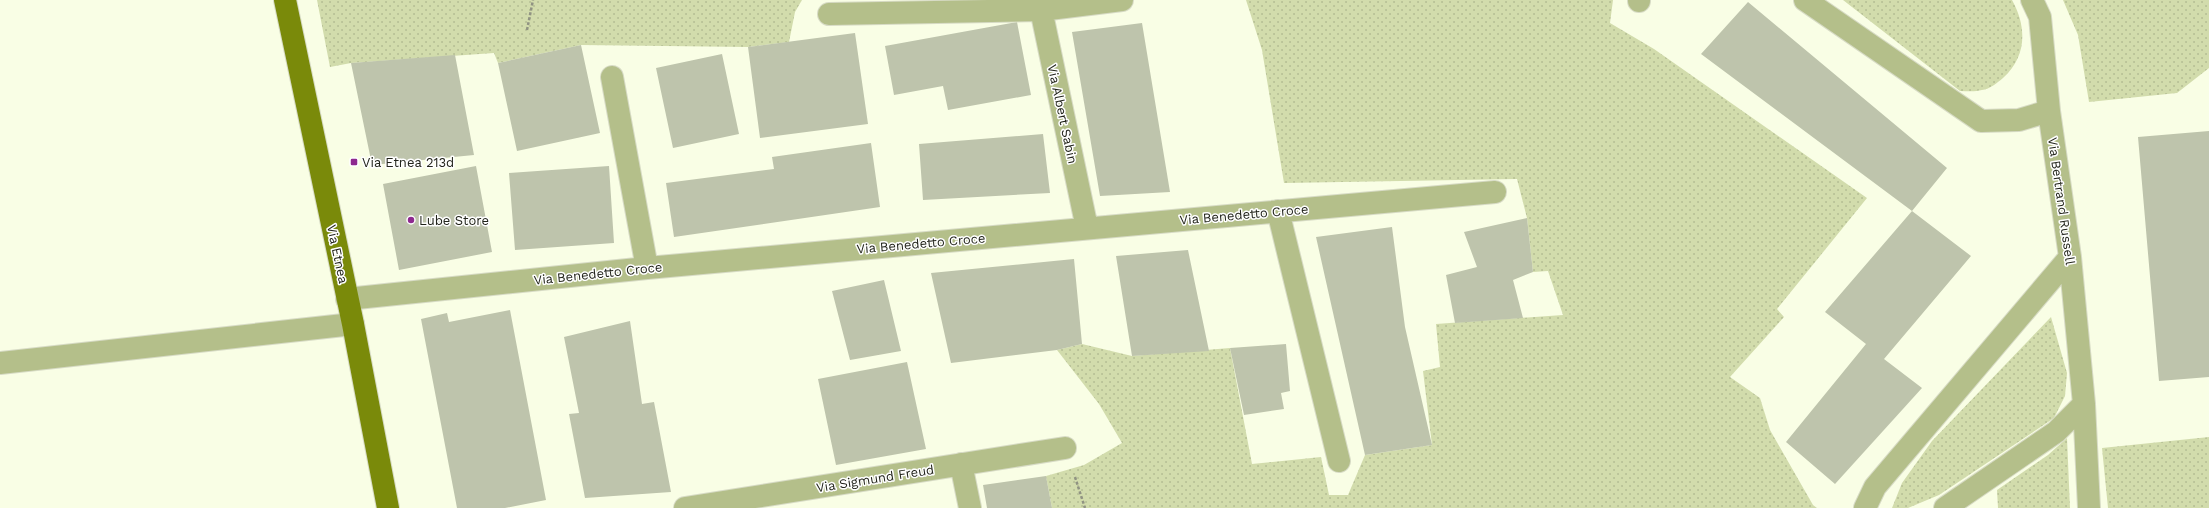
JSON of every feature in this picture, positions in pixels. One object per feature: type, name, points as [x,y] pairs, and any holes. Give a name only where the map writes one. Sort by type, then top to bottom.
[{"type":"main road","name":"Via Etnea","points":[[285,0],[353,324],[388,508]]},
{"type":"street","points":[[829,14],[1122,0]]},
{"type":"street","points":[[1805,0],[1982,121],[2019,120],[2049,111]]},
{"type":"street","name":"Via Bertrand Russell","points":[[2032,0],[2040,17],[2049,111],[2070,257],[2084,404],[2089,508]]},
{"type":"street","name":"Via Albert Sabin","points":[[1040,5],[1086,228]]},
{"type":"street","points":[[612,77],[647,268]]},
{"type":"street","name":"Via Benedetto Croce","points":[[347,299],[647,268],[1495,192]]},
{"type":"street","points":[[1278,211],[1339,461]]},
{"type":"street","points":[[1865,508],[1875,487],[2070,257]]},
{"type":"street","points":[[0,363],[353,324]]},
{"type":"street","points":[[1945,508],[2056,432],[2084,404]]},
{"type":"street","name":"Via Sigmund Freud","points":[[685,508],[1065,448]]},
{"type":"street","points":[[961,464],[970,508]]},
{"type":"path","points":[[527,30],[533,0]]},
{"type":"green space","points":[[317,0],[802,0],[795,12],[789,42],[748,47],[581,45],[498,63],[494,53],[351,63],[330,67]]},
{"type":"green space","points":[[1246,0],[1613,0],[1610,23],[1654,49],[1867,198],[1777,309],[1784,317],[1730,377],[1760,398],[1770,430],[1813,505],[1817,508],[1052,508],[1046,476],[1084,465],[1122,443],[1099,404],[1057,350],[1082,344],[1132,356],[1230,348],[1252,464],[1321,457],[1329,495],[1348,495],[1365,455],[1432,445],[1423,371],[1440,367],[1436,324],[1563,315],[1548,271],[1533,272],[1527,218],[1517,179],[1284,183],[1262,50]]},
{"type":"green space","points":[[1843,0],[2012,0],[2017,10],[2022,31],[2020,51],[2017,60],[2011,69],[1993,86],[1979,91],[1960,91]]},
{"type":"green space","points":[[2063,0],[2209,0],[2209,68],[2177,93],[2089,102],[2078,35]]},
{"type":"green space","points":[[2051,317],[2067,373],[2065,396],[2054,418],[1939,495],[1908,508],[1892,508],[1902,483],[1932,441]]},
{"type":"green space","points":[[2209,437],[2209,508],[2108,508],[2102,448]]},
{"type":"green space","points":[[2067,438],[2070,508],[1998,508],[1997,490],[2048,455]]},
{"type":"building","points":[[1748,2],[1947,168],[1912,211],[1701,54]]},
{"type":"building","points":[[1017,22],[1031,95],[948,110],[943,86],[894,95],[885,46]]},
{"type":"building","points":[[1142,23],[1170,192],[1100,196],[1072,32]]},
{"type":"building","points":[[855,33],[868,124],[760,138],[748,47]]},
{"type":"building","points":[[581,45],[600,133],[517,151],[498,63]]},
{"type":"building","points":[[722,54],[739,134],[673,148],[656,68]]},
{"type":"building","points":[[455,55],[474,155],[372,165],[351,63]]},
{"type":"building","points":[[2209,131],[2209,377],[2159,381],[2138,137]]},
{"type":"building","points":[[1043,134],[1050,193],[923,200],[919,144]]},
{"type":"building","points":[[871,143],[880,207],[674,237],[666,183],[774,169],[772,157]]},
{"type":"building","points":[[476,166],[492,252],[399,270],[383,184]]},
{"type":"building","points":[[609,166],[614,243],[515,250],[509,173]]},
{"type":"building","points":[[1912,211],[1971,256],[1884,359],[1922,388],[1835,484],[1786,442],[1866,344],[1825,312]]},
{"type":"building","points":[[1527,218],[1533,272],[1513,280],[1523,318],[1455,323],[1446,275],[1477,267],[1464,232]]},
{"type":"building","points":[[1392,227],[1405,327],[1432,445],[1365,455],[1316,237]]},
{"type":"building","points":[[1188,250],[1209,351],[1132,356],[1116,256]]},
{"type":"building","points":[[1074,259],[1082,344],[1057,350],[951,363],[931,273]]},
{"type":"building","points":[[884,280],[901,351],[850,360],[832,291]]},
{"type":"building","points":[[510,310],[546,500],[505,508],[457,508],[421,319],[447,313],[449,322]]},
{"type":"building","points":[[630,321],[642,404],[654,402],[671,492],[585,498],[569,414],[579,413],[564,337]]},
{"type":"building","points":[[1286,344],[1290,391],[1281,393],[1284,409],[1244,415],[1230,348]]},
{"type":"building","points":[[907,362],[926,449],[836,465],[818,379]]},
{"type":"building","points":[[1046,476],[1052,508],[987,508],[983,485]]},
{"type":"place","name":"Via Etnea 213d","points":[[354,162]]},
{"type":"place","name":"Lube Store","points":[[411,220]]}]
